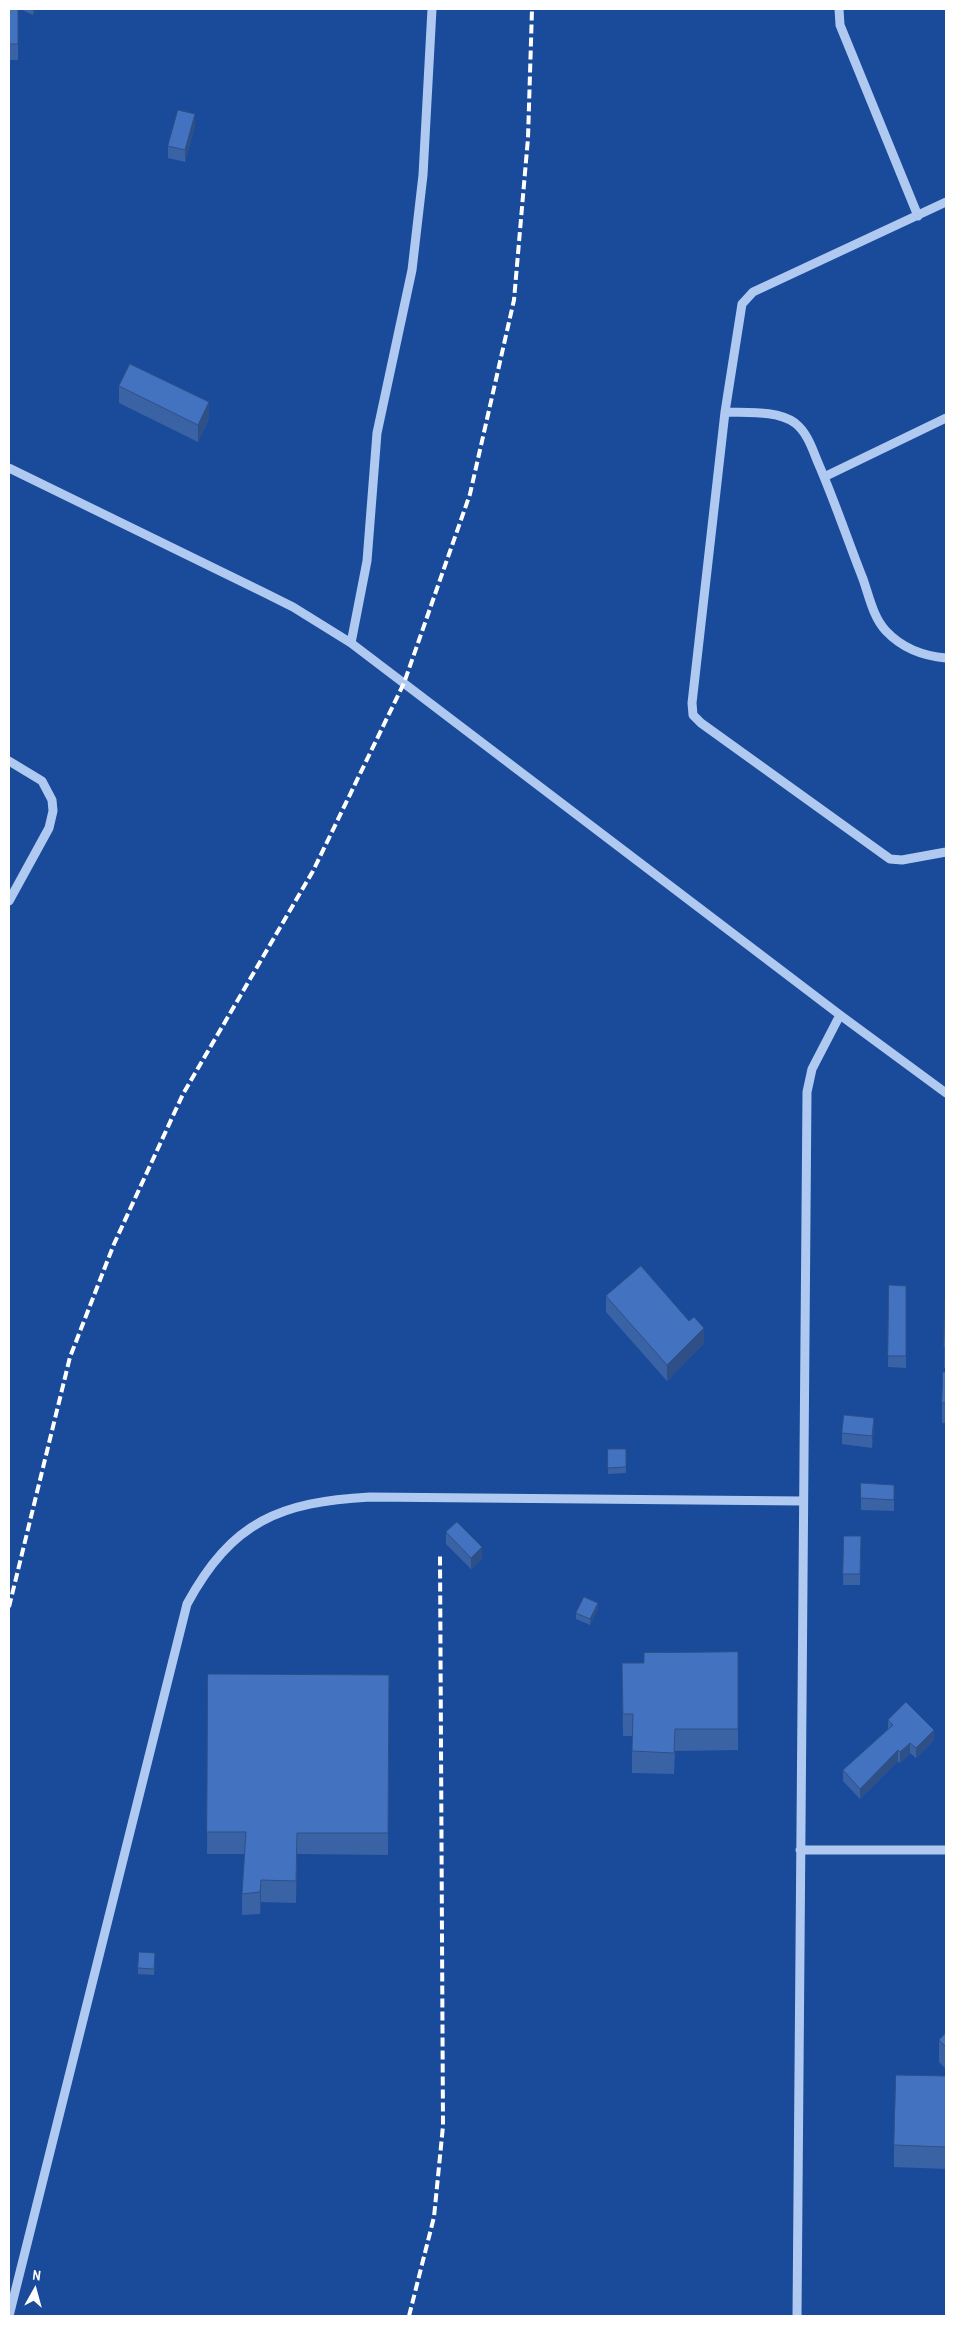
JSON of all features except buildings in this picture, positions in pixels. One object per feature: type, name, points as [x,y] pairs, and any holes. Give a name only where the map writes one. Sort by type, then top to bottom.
[{"type":"street","points":[[351,643],[367,561],[377,432],[412,270],[423,175],[432,9]]},
{"type":"street","points":[[839,9],[840,26],[918,216]]},
{"type":"street","points":[[946,202],[748,295],[740,311],[724,412],[692,703],[694,715],[701,723],[890,859],[902,860],[946,852]]},
{"type":"street","points":[[724,412],[777,415],[794,422],[808,438],[878,620],[897,641],[913,650],[929,656],[946,658]]},
{"type":"street","points":[[824,477],[946,418]]},
{"type":"street","points":[[9,468],[293,607],[351,643],[946,1094]]},
{"type":"street","points":[[9,761],[42,781],[52,800],[53,811],[48,828],[9,900]]},
{"type":"street","points":[[797,2316],[802,1501],[807,1092],[812,1069],[840,1015]]},
{"type":"street","points":[[9,2316],[187,1604],[213,1561],[230,1544],[255,1524],[290,1508],[326,1499],[370,1497],[802,1501]]},
{"type":"street","points":[[800,1850],[946,1850]]},
{"type":"railway","points":[[9,1607],[70,1357],[114,1244],[183,1094],[313,871],[404,683],[470,494],[514,300],[528,138],[532,9]]},
{"type":"railway","points":[[409,2316],[434,2217],[443,2126],[440,1556]]}]
